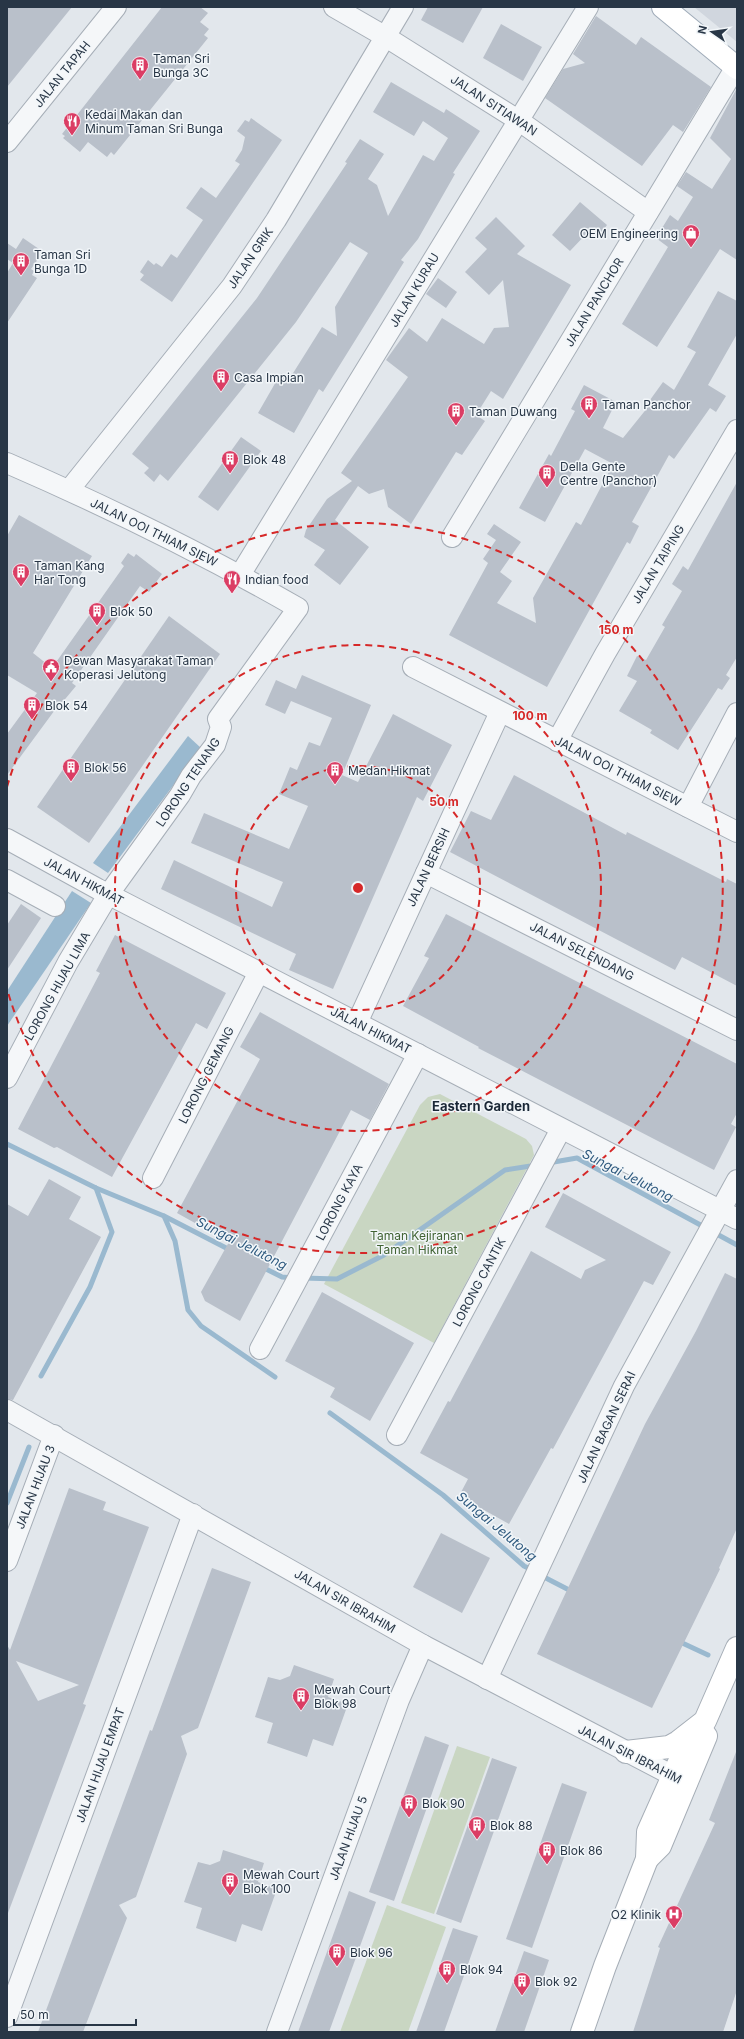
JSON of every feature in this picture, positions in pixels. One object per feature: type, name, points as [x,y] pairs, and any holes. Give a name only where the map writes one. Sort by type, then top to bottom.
[{"type":"main road","points":[[663,7],[737,67]]},
{"type":"main road","points":[[582,2032],[605,1966],[647,1859],[648,1832],[679,1780],[699,1726],[737,1648]]},
{"type":"main road","points":[[626,1752],[669,1747],[699,1726]]},
{"type":"street","name":"JALAN TAPAH","points":[[7,142],[116,7]]},
{"type":"street","name":"JALAN SITIAWAN","points":[[334,7],[386,37],[518,120],[648,212]]},
{"type":"street","name":"JALAN GRIK","points":[[68,490],[232,286],[276,220],[403,7]]},
{"type":"street","name":"JALAN KURAU","points":[[240,574],[588,7]]},
{"type":"street","name":"JALAN PANCHOR","points":[[452,537],[737,67]]},
{"type":"street","name":"JALAN TAIPING","points":[[557,741],[605,654],[737,430]]},
{"type":"street","name":"JALAN OOI THIAM SIEW","points":[[8,465],[68,490],[240,574],[298,608]]},
{"type":"street","name":"LORONG TENANG","points":[[103,892],[180,794],[191,776],[215,745],[221,727],[218,719],[298,608]]},
{"type":"street","name":"JALAN OOI THIAM SIEW","points":[[413,668],[737,832]]},
{"type":"street","name":"JALAN BERSIH","points":[[357,1023],[500,712]]},
{"type":"street","points":[[688,807],[737,713]]},
{"type":"street","name":"JALAN HIKMAT","points":[[7,839],[103,892],[418,1054],[557,1136],[725,1215]]},
{"type":"street","name":"JALAN SELENDANG","points":[[426,873],[737,1030]]},
{"type":"street","points":[[7,880],[55,906]]},
{"type":"street","name":"LORONG HIJAU LIMA","points":[[7,1078],[103,892]]},
{"type":"street","name":"LORONG GEMANG","points":[[153,1178],[259,972]]},
{"type":"street","name":"LORONG KAYA","points":[[260,1349],[418,1054]]},
{"type":"street","name":"LORONG CANTIK","points":[[397,1435],[557,1136]]},
{"type":"street","name":"JALAN BAGAN SERAI","points":[[487,1679],[537,1575],[624,1386],[704,1242],[725,1215],[737,1180]]},
{"type":"street","name":"JALAN SIR IBRAHIM","points":[[7,1410],[54,1435],[423,1645],[679,1780]]},
{"type":"street","name":"JALAN HIJAU 3","points":[[7,1561],[54,1435]]},
{"type":"street","name":"JALAN HIJAU EMPAT","points":[[7,2017],[193,1514]]},
{"type":"street","name":"JALAN HIJAU 5","points":[[277,2032],[399,1700],[423,1645]]},
{"type":"shaded area","points":[[694,7],[737,7],[737,42]]},
{"type":"green space","name":"Taman Kejiranan Taman Hikmat","points":[[440,1094],[526,1139],[532,1146],[534,1155],[434,1343],[324,1284],[420,1105],[428,1097]]},
{"type":"green space","points":[[457,1746],[490,1757],[434,1914],[401,1903]]},
{"type":"green space","points":[[387,1905],[446,1927],[408,2032],[340,2032]]},
{"type":"water","points":[[188,736],[201,748],[108,873],[93,863]]},
{"type":"water","points":[[72,891],[91,903],[7,1026],[7,991]]},
{"type":"building","points":[[7,7],[72,7],[7,87]]},
{"type":"building","name":"Taman Sri Bunga 3C","points":[[162,7],[200,7],[208,13],[200,22],[209,29],[204,35],[208,38],[114,155],[111,152],[107,157],[88,142],[80,152],[63,138],[65,136],[62,134]]},
{"type":"building","points":[[428,7],[483,7],[463,43],[421,20]]},
{"type":"building","points":[[596,16],[636,45],[641,37],[711,87],[683,132],[673,125],[642,166],[545,98],[563,69],[585,63],[573,54]]},
{"type":"building","points":[[501,24],[542,47],[523,81],[483,58]]},
{"type":"building","points":[[391,82],[444,113],[446,109],[480,131],[453,173],[455,174],[418,239],[401,260],[404,262],[323,392],[319,389],[294,433],[258,413],[281,373],[290,378],[322,327],[337,336],[335,307],[368,253],[350,242],[296,322],[168,481],[160,474],[154,482],[144,473],[149,468],[132,454],[257,298],[347,163],[345,162],[360,139],[384,154],[368,179],[377,185],[388,216],[423,155],[434,161],[448,138],[423,121],[414,136],[373,112]]},
{"type":"building","points":[[737,88],[737,260],[720,249],[657,347],[622,324],[668,247],[656,238],[670,215],[678,221],[693,197],[677,186],[686,172],[712,189],[731,159],[710,138]]},
{"type":"building","points":[[251,118],[282,140],[172,302],[140,280],[144,275],[140,272],[148,260],[154,265],[156,263],[162,267],[171,254],[177,258],[203,220],[186,208],[201,187],[216,198],[240,164],[235,161],[242,150],[245,137],[237,131],[245,120],[249,122]]},
{"type":"building","points":[[580,202],[607,225],[597,239],[588,232],[570,251],[552,235]]},
{"type":"building","points":[[496,217],[525,246],[517,254],[571,285],[503,399],[491,391],[476,415],[485,421],[462,455],[456,452],[411,524],[388,507],[384,489],[369,494],[358,486],[335,520],[369,547],[340,585],[314,565],[325,550],[304,537],[306,530],[327,499],[352,481],[341,473],[408,377],[386,360],[409,328],[427,342],[442,318],[484,344],[494,328],[509,327],[503,280],[489,295],[465,272],[487,249],[475,238]]},
{"type":"building","name":"Taman Sri Bunga 1D","points":[[23,238],[39,249],[37,253],[41,255],[31,269],[34,271],[32,275],[37,278],[7,323],[7,273],[13,263],[7,259],[7,243],[16,249]]},
{"type":"building","points":[[438,278],[457,292],[446,308],[426,294]]},
{"type":"building","points":[[718,291],[737,301],[737,334],[708,385],[726,396],[716,412],[710,408],[674,459],[669,455],[632,522],[639,526],[630,544],[627,542],[547,687],[449,635],[488,563],[483,559],[496,540],[487,534],[494,524],[521,542],[500,572],[512,581],[497,603],[536,623],[533,598],[576,522],[581,525],[613,464],[585,449],[545,522],[519,508],[549,454],[551,456],[575,411],[571,409],[584,385],[616,402],[603,428],[623,438],[652,402],[650,400],[663,382],[674,390],[696,352],[687,347]]},
{"type":"building","name":"Blok 48","points":[[241,437],[261,451],[218,511],[198,497]]},
{"type":"building","points":[[737,482],[737,657],[726,675],[730,678],[722,690],[718,688],[678,750],[650,733],[652,730],[619,711],[637,681],[627,676],[637,656],[646,660],[665,627],[662,625],[682,591],[672,584],[683,566],[688,570]]},
{"type":"building","points":[[19,515],[92,556],[33,653],[52,668],[124,566],[121,563],[128,553],[134,557],[136,554],[162,574],[149,592],[140,586],[72,683],[76,686],[61,704],[60,703],[7,775],[7,734],[37,693],[7,675],[7,536]]},
{"type":"building","points":[[169,616],[220,654],[89,843],[37,807]]},
{"type":"building","points":[[302,675],[371,705],[342,775],[358,782],[393,714],[452,745],[423,801],[417,797],[333,989],[289,970],[296,954],[161,889],[174,860],[272,907],[283,882],[191,843],[204,813],[289,849],[308,806],[279,794],[290,767],[297,770],[309,742],[320,746],[332,718],[291,701],[285,714],[265,705],[276,680],[296,689]]},
{"type":"building","points":[[514,775],[626,835],[627,832],[726,882],[727,879],[737,884],[737,986],[682,957],[675,970],[450,852],[471,811],[491,820]]},
{"type":"building","points":[[21,904],[41,918],[7,970],[7,925]]},
{"type":"building","points":[[446,914],[737,1064],[737,1113],[731,1124],[736,1127],[714,1170],[478,1048],[479,1047],[403,1006],[429,958],[424,956]]},
{"type":"building","points":[[115,935],[226,993],[207,1029],[196,1023],[112,1177],[57,1147],[54,1148],[18,1129],[100,973],[96,971]]},
{"type":"building","points":[[260,1012],[389,1084],[370,1120],[351,1110],[240,1321],[205,1301],[201,1292],[229,1242],[177,1213],[260,1059],[240,1047]]},
{"type":"building","points":[[49,1179],[81,1197],[69,1219],[101,1237],[13,1400],[7,1399],[7,1204],[28,1216]]},
{"type":"building","points":[[563,1193],[671,1252],[653,1285],[644,1281],[553,1449],[551,1448],[509,1524],[459,1496],[468,1479],[420,1453],[448,1401],[450,1402],[531,1251],[581,1279],[585,1270],[606,1260],[545,1227]]},
{"type":"building","points":[[725,1273],[737,1279],[737,1528],[719,1568],[720,1569],[652,1708],[537,1654],[645,1424],[696,1331]]},
{"type":"building","points":[[322,1292],[414,1343],[370,1421],[330,1397],[335,1388],[285,1361]]},
{"type":"building","points":[[69,1488],[106,1502],[103,1510],[149,1527],[83,1704],[86,1705],[8,1913],[7,1645],[10,1650]],"holes":[[[16,1661],[79,1685],[38,1701]]]},
{"type":"building","points":[[441,1533],[490,1558],[462,1613],[413,1587]]},
{"type":"building","points":[[212,1568],[251,1582],[198,1728],[181,1736],[187,1754],[136,1897],[119,1905],[127,1918],[83,2032],[38,2032],[150,1730],[152,1731]]},
{"type":"building","name":"Mewah Court Blok 98","points":[[294,1665],[334,1679],[328,1697],[348,1704],[333,1746],[313,1739],[307,1757],[267,1743],[273,1723],[255,1717],[268,1677],[280,1680],[290,1676]]},
{"type":"building","name":"Blok 90","points":[[425,1736],[449,1745],[394,1901],[369,1892]]},
{"type":"building","points":[[736,1752],[737,1990],[723,2032],[633,2032],[660,1948],[658,1947],[715,1823],[709,1820]]},
{"type":"building","name":"Blok 88","points":[[492,1758],[517,1767],[461,1923],[436,1914]]},
{"type":"building","name":"Blok 86","points":[[562,1783],[587,1792],[532,1948],[506,1939]]},
{"type":"building","name":"Mewah Court Blok 100","points":[[223,1850],[264,1863],[258,1882],[277,1889],[262,1931],[242,1924],[236,1942],[196,1928],[202,1908],[184,1902],[198,1862],[210,1865],[220,1861]]},
{"type":"building","name":"Blok 96","points":[[349,1891],[376,1902],[329,2032],[298,2032]]},
{"type":"building","name":"Blok 94","points":[[453,1928],[478,1936],[444,2032],[416,2032]]},
{"type":"building","name":"Blok 92","points":[[524,1951],[549,1960],[524,2032],[495,2032]]},
{"type":"waterway","name":"Sungai Jelutong","points":[[7,1144],[96,1188],[164,1216],[232,1251]]},
{"type":"waterway","name":"Sungai Jelutong","points":[[548,1163],[577,1158],[706,1228]]},
{"type":"waterway","name":"Sungai Jelutong","points":[[303,1278],[337,1279],[384,1255],[505,1170],[537,1165]]},
{"type":"waterway","points":[[41,1376],[90,1287],[112,1232],[96,1188]]},
{"type":"waterway","name":"Sungai Jelutong","points":[[164,1216],[175,1241],[188,1310],[201,1326],[275,1377]]},
{"type":"waterway","name":"Sungai Jelutong","points":[[713,1232],[737,1245]]},
{"type":"waterway","name":"Sungai Jelutong","points":[[262,1267],[282,1277],[293,1278]]},
{"type":"waterway","name":"Sungai Jelutong","points":[[330,1413],[443,1495],[524,1566],[534,1571]]},
{"type":"waterway","points":[[7,1503],[29,1447]]},
{"type":"waterway","name":"Sungai Jelutong","points":[[540,1575],[573,1592]]},
{"type":"waterway","name":"Sungai Jelutong","points":[[678,1641],[708,1655]]},
{"type":"place","name":"Taman Sri Bunga 3C","points":[[140,80]]},
{"type":"place","name":"Kedai Makan dan Minum Taman Sri Bunga","points":[[72,136]]},
{"type":"place","name":"OEM Engineering","points":[[691,248]]},
{"type":"place","name":"Taman Sri Bunga 1D","points":[[21,276]]},
{"type":"place","name":"Casa Impian","points":[[221,392]]},
{"type":"place","name":"Taman Panchor","points":[[589,419]]},
{"type":"place","name":"Taman Duwang","points":[[456,426]]},
{"type":"place","name":"Blok 48","points":[[230,474]]},
{"type":"place","name":"Della Gente Centre (Panchor)","points":[[547,488]]},
{"type":"place","name":"Taman Kang Har Tong","points":[[21,587]]},
{"type":"place","name":"Indian food","points":[[232,594]]},
{"type":"place","name":"Blok 50","points":[[97,626]]},
{"type":"place","name":"Dewan Masyarakat Taman Koperasi Jelutong","points":[[51,682]]},
{"type":"place","name":"Blok 54","points":[[32,720]]},
{"type":"place","name":"Blok 56","points":[[71,782]]},
{"type":"place","name":"Medan Hikmat","points":[[335,785]]},
{"type":"place","name":"Mewah Court Blok 98","points":[[301,1711]]},
{"type":"place","name":"Blok 90","points":[[409,1818]]},
{"type":"place","name":"Blok 88","points":[[477,1840]]},
{"type":"place","name":"Blok 86","points":[[547,1865]]},
{"type":"place","name":"Mewah Court Blok 100","points":[[230,1896]]},
{"type":"place","name":"O2 Klinik","points":[[674,1929]]},
{"type":"place","name":"Blok 96","points":[[337,1967]]},
{"type":"place","name":"Blok 94","points":[[447,1984]]},
{"type":"place","name":"Blok 92","points":[[522,1996]]},
{"type":"district","name":"Eastern Garden","points":[[481,1106]]}]
